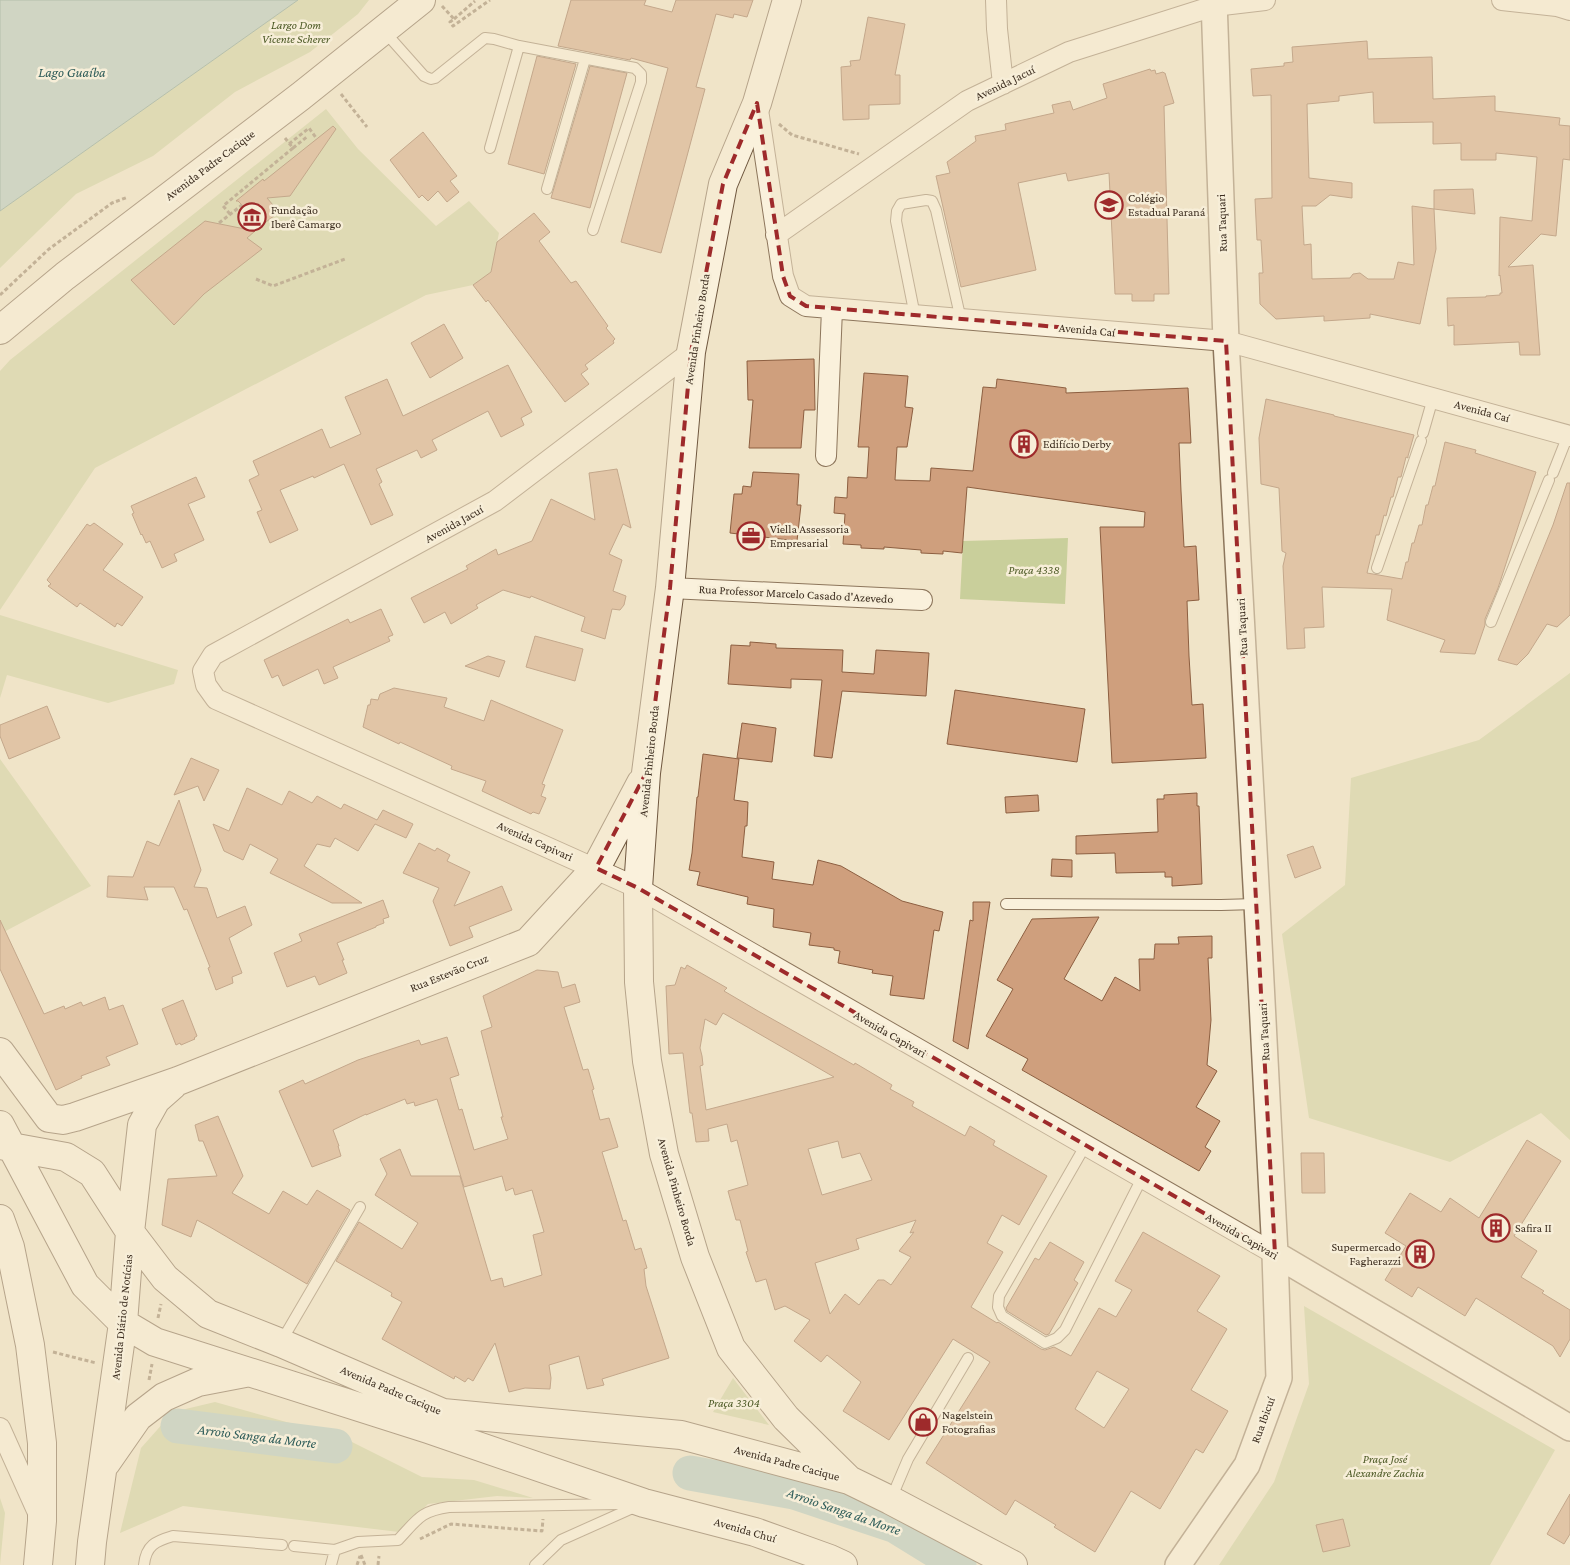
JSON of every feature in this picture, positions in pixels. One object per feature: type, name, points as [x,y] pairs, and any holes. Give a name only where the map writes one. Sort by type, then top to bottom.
[{"type":"main road","name":"Avenida Padre Cacique","points":[[0,330],[65,276],[270,120],[421,0]]},
{"type":"main road","name":"Avenida Pinheiro Borda","points":[[787,0],[757,103],[723,184],[691,352],[670,588],[646,773],[638,888],[639,982],[647,1061],[664,1154],[695,1257],[731,1348],[786,1418],[849,1480]]},
{"type":"main road","name":"Rua Estevão Cruz","points":[[0,1052],[49,1118],[63,1120],[75,1118],[178,1081],[528,942],[596,868],[646,773]]},
{"type":"main road","name":"Avenida Diário de Notícias","points":[[90,1565],[123,1322],[130,1232],[142,1125],[156,1100],[178,1081]]},
{"type":"main road","name":"Avenida Padre Cacique","points":[[4,1139],[66,1157],[92,1172],[130,1232],[165,1278],[208,1314],[281,1343],[443,1413],[681,1434],[849,1480]]},
{"type":"main road","name":"Avenida Padre Cacique","points":[[4,1139],[85,1285],[123,1322],[155,1342],[428,1429],[644,1503]]},
{"type":"main road","points":[[0,1219],[10,1247],[30,1345],[42,1443],[42,1521],[38,1565]]},
{"type":"main road","points":[[103,1469],[138,1417],[164,1396],[198,1382],[248,1372]]},
{"type":"main road","points":[[849,1480],[1013,1565]]},
{"type":"main road","name":"Avenida Chuí","points":[[644,1503],[754,1532],[843,1565]]},
{"type":"street","points":[[996,0],[1003,84]]},
{"type":"street","name":"Avenida Jacuí","points":[[776,235],[967,101],[1069,52],[1214,3],[1265,0]]},
{"type":"street","points":[[1502,0],[1557,6],[1570,10]]},
{"type":"street","name":"Rua Taquari","points":[[1214,3],[1226,341],[1275,1254]]},
{"type":"street","name":"Avenida Caí","points":[[757,103],[783,276],[790,296],[806,306],[1226,341],[1569,436]]},
{"type":"street","points":[[826,456],[832,309]]},
{"type":"street","name":"Avenida Jacuí","points":[[203,671],[213,655],[495,501],[691,352]]},
{"type":"street","name":"Rua Professor Marcelo Casado d'Azevedo","points":[[670,588],[922,600]]},
{"type":"street","name":"Avenida Capivari","points":[[203,671],[206,685],[216,699],[638,888],[1275,1254],[1570,1428]]},
{"type":"street","name":"Rua Ibicuí","points":[[1178,1565],[1247,1465],[1278,1378],[1275,1254]]},
{"type":"street","points":[[0,1428],[42,1521]]},
{"type":"lane","points":[[384,31],[424,76],[431,78],[435,78],[485,38],[635,68],[641,74],[641,82],[593,230]]},
{"type":"lane","points":[[490,148],[519,46]]},
{"type":"lane","points":[[546,189],[585,59]]},
{"type":"lane","points":[[915,316],[896,221],[897,211],[901,204],[926,200],[932,201],[936,210],[961,320]]},
{"type":"lane","points":[[1377,568],[1422,437],[1433,398]]},
{"type":"lane","points":[[1491,622],[1569,436]]},
{"type":"lane","points":[[1006,904],[1257,904]]},
{"type":"lane","points":[[1085,1146],[999,1296],[998,1307],[1002,1316],[1045,1342],[1057,1338],[1065,1330],[1142,1178]]},
{"type":"lane","points":[[281,1343],[360,1207]]},
{"type":"lane","points":[[890,1500],[908,1459],[968,1358]]},
{"type":"lane","points":[[294,1546],[335,1550],[358,1542],[398,1540],[420,1517],[434,1509],[449,1507],[644,1503]]},
{"type":"lane","points":[[535,1565],[561,1540],[644,1503]]},
{"type":"lane","points":[[144,1565],[145,1556],[156,1541],[173,1536],[282,1545]]},
{"type":"lane","points":[[331,1565],[335,1550]]},
{"type":"path","points":[[437,0],[454,19]]},
{"type":"path","points":[[476,1],[450,22],[453,26],[490,0]]},
{"type":"path","points":[[326,75],[367,127]]},
{"type":"path","points":[[757,103],[792,135],[882,160]]},
{"type":"path","points":[[270,120],[293,148]]},
{"type":"path","points":[[289,144],[309,128],[317,138]]},
{"type":"path","points":[[230,214],[223,206],[308,136]]},
{"type":"path","points":[[219,223],[242,205]]},
{"type":"path","points":[[256,278],[273,286],[345,259]]},
{"type":"path","points":[[30,1345],[117,1368],[149,1380]]},
{"type":"path","points":[[412,1543],[451,1524],[542,1531],[543,1506]]},
{"type":"path","points":[[361,1555],[379,1556],[388,1554]]},
{"type":"path","points":[[357,1565],[361,1555]]},
{"type":"path","points":[[361,1555],[365,1565]]},
{"type":"path","points":[[378,1565],[379,1556]]},
{"type":"highlighted area","points":[[757,103],[783,276],[790,296],[806,306],[1226,341],[1275,1254],[638,888],[596,868],[646,773],[670,588],[691,352],[723,184]]},
{"type":"green space","name":"Largo Dom Vicente Scherer","points":[[298,0],[369,0],[358,14],[310,52],[235,92],[153,156],[76,194],[0,268],[0,211]]},
{"type":"green space","points":[[326,109],[358,149],[436,226],[469,201],[499,233],[491,272],[473,285],[426,295],[95,468],[0,610],[0,371],[10,360]]},
{"type":"green space","name":"Praça 4338","points":[[1068,538],[1065,604],[960,599],[963,541]]},
{"type":"green space","points":[[0,615],[178,670],[174,684],[108,703],[7,675],[0,698]]},
{"type":"green space","points":[[1570,673],[1570,1140],[1541,1113],[1450,1162],[1309,1118],[1282,934],[1345,885],[1351,778],[1479,740]]},
{"type":"green space","points":[[0,759],[91,886],[0,934]]},
{"type":"green space","name":"Praça José Alexandre Zachia","points":[[1304,1306],[1555,1450],[1490,1565],[1219,1565],[1274,1482],[1309,1384]]},
{"type":"green space","name":"Praça 3304","points":[[733,1378],[769,1425],[713,1412]]},
{"type":"green space","points":[[215,1402],[344,1438],[422,1477],[474,1480],[533,1498],[497,1496],[428,1504],[399,1532],[183,1506],[120,1533],[141,1448],[173,1412]]},
{"type":"green space","points":[[0,1498],[5,1513],[0,1565]]},
{"type":"water","name":"Lago Guaíba","points":[[0,0],[298,0],[0,211]]},
{"type":"building","points":[[571,0],[646,0],[644,5],[672,12],[676,0],[753,0],[747,17],[734,14],[733,18],[716,14],[696,87],[705,89],[661,253],[621,242],[668,68],[631,58],[630,60],[558,46]]},
{"type":"building","points":[[868,17],[905,24],[895,75],[900,75],[900,104],[869,105],[869,119],[843,120],[841,67],[851,66],[850,61],[860,60]]},
{"type":"building","points":[[1367,41],[1368,59],[1432,57],[1433,99],[1495,96],[1495,111],[1560,118],[1559,125],[1570,126],[1570,160],[1563,159],[1556,236],[1541,234],[1508,267],[1533,265],[1540,355],[1520,355],[1519,342],[1454,345],[1454,325],[1448,326],[1447,298],[1486,297],[1502,293],[1499,276],[1500,217],[1532,221],[1537,157],[1496,153],[1496,160],[1461,160],[1461,143],[1433,144],[1433,122],[1374,123],[1373,92],[1339,96],[1339,101],[1307,104],[1309,178],[1352,183],[1352,198],[1330,195],[1316,206],[1302,206],[1304,245],[1311,244],[1312,279],[1350,278],[1353,274],[1360,273],[1368,279],[1394,279],[1398,262],[1414,265],[1412,206],[1434,209],[1436,249],[1420,324],[1370,314],[1370,318],[1324,321],[1324,316],[1276,319],[1260,304],[1259,273],[1263,273],[1261,240],[1257,240],[1255,199],[1272,198],[1271,95],[1253,96],[1251,69],[1284,66],[1284,63],[1293,62],[1292,47]]},
{"type":"building","points":[[537,56],[576,64],[544,174],[508,164]]},
{"type":"building","points":[[590,66],[627,73],[590,208],[551,198]]},
{"type":"building","points":[[1150,69],[1151,71],[1155,70],[1156,74],[1165,73],[1174,103],[1164,106],[1169,294],[1154,294],[1154,301],[1132,301],[1132,294],[1115,294],[1109,173],[1068,181],[1066,173],[1018,183],[1036,270],[961,287],[936,176],[950,173],[947,162],[976,141],[975,136],[1006,130],[1005,124],[1054,113],[1052,105],[1070,101],[1073,110],[1107,98],[1103,84]]},
{"type":"building","points":[[333,126],[336,129],[290,196],[267,198],[279,212],[262,225],[236,201],[263,179],[264,181]]},
{"type":"building","points":[[423,132],[457,176],[450,181],[459,192],[447,202],[438,191],[428,201],[422,195],[419,198],[390,160]]},
{"type":"building","points":[[1473,189],[1475,214],[1434,209],[1434,190]]},
{"type":"building","points":[[534,213],[550,232],[539,241],[571,283],[576,281],[615,339],[614,343],[585,365],[588,369],[581,374],[589,384],[565,402],[488,300],[486,302],[473,285],[491,272],[497,242]]},
{"type":"building","points":[[205,221],[255,231],[247,238],[262,249],[204,294],[174,325],[131,280]]},
{"type":"building","points":[[444,324],[463,358],[430,378],[411,343]]},
{"type":"building","points":[[814,359],[815,410],[804,410],[801,448],[749,448],[753,400],[748,400],[747,361]]},
{"type":"building","points":[[508,365],[532,412],[521,418],[524,425],[501,437],[488,411],[432,440],[437,450],[421,458],[417,450],[376,469],[382,482],[379,484],[393,515],[371,525],[344,464],[314,478],[313,476],[280,490],[298,530],[270,543],[257,512],[262,510],[249,480],[259,475],[253,461],[322,429],[330,448],[361,434],[345,397],[387,379],[403,416]]},
{"type":"building","points":[[864,373],[908,376],[905,407],[913,408],[907,447],[897,447],[895,480],[930,481],[931,468],[973,471],[983,387],[996,388],[997,379],[1066,388],[1066,393],[1188,388],[1191,443],[1179,443],[1181,491],[1184,547],[1196,546],[1199,600],[1187,601],[1189,656],[1192,705],[1203,704],[1206,758],[1112,763],[1100,527],[1144,527],[1145,512],[967,487],[962,553],[943,551],[943,554],[921,553],[921,550],[884,547],[884,549],[861,548],[861,545],[843,544],[845,514],[834,513],[835,497],[847,498],[848,477],[867,478],[869,447],[858,447]]},
{"type":"building","points":[[1266,399],[1414,435],[1408,458],[1406,457],[1401,477],[1398,477],[1379,535],[1376,535],[1367,573],[1402,579],[1412,543],[1414,543],[1419,525],[1422,525],[1426,505],[1428,505],[1433,486],[1435,486],[1445,442],[1476,450],[1475,453],[1536,472],[1498,588],[1485,619],[1485,625],[1475,654],[1440,652],[1445,640],[1387,620],[1392,589],[1322,587],[1324,627],[1304,628],[1305,648],[1287,649],[1283,566],[1286,553],[1282,551],[1279,488],[1261,484],[1259,438]]},
{"type":"building","points":[[617,469],[631,528],[623,524],[609,554],[622,560],[613,591],[626,596],[624,605],[620,610],[612,609],[605,639],[581,631],[585,617],[531,596],[530,598],[503,590],[476,605],[478,608],[451,624],[445,612],[424,623],[411,598],[468,569],[466,566],[496,549],[498,555],[532,541],[551,499],[595,520],[589,473]]},
{"type":"building","points":[[753,472],[799,474],[797,505],[801,505],[797,541],[730,533],[734,494],[742,494],[743,486],[751,487]]},
{"type":"building","points":[[196,477],[205,497],[188,504],[204,540],[174,554],[177,561],[162,568],[150,541],[146,543],[141,535],[132,514],[134,513],[131,506]]},
{"type":"building","points":[[1567,483],[1570,483],[1570,615],[1557,627],[1547,624],[1528,654],[1517,665],[1498,660],[1553,525]]},
{"type":"building","points":[[94,523],[123,544],[103,570],[143,597],[122,626],[117,623],[115,627],[80,603],[77,607],[48,586],[51,584],[47,580],[87,524],[90,526]]},
{"type":"building","points":[[381,609],[393,635],[388,637],[390,641],[333,667],[338,678],[324,684],[318,669],[283,686],[278,675],[272,678],[264,660],[348,619],[350,623]]},
{"type":"building","points":[[535,636],[583,649],[575,681],[526,667]]},
{"type":"building","points":[[750,642],[776,644],[776,648],[843,650],[842,672],[874,674],[876,650],[929,653],[926,696],[842,691],[832,758],[814,756],[822,680],[791,679],[791,688],[728,684],[731,645],[750,646]]},
{"type":"building","points":[[488,656],[505,661],[499,677],[465,666]]},
{"type":"building","points":[[394,688],[447,698],[444,707],[484,721],[491,700],[563,730],[542,784],[545,785],[541,796],[546,798],[539,814],[533,812],[531,814],[482,791],[486,781],[451,769],[452,766],[363,727],[371,699],[378,700],[380,694]]},
{"type":"building","points":[[955,690],[1085,709],[1077,762],[947,744]]},
{"type":"building","points":[[47,706],[60,738],[9,759],[0,736],[0,725]]},
{"type":"building","points":[[742,723],[776,728],[772,762],[737,758]]},
{"type":"building","points":[[703,754],[739,759],[734,800],[748,802],[747,826],[745,826],[742,857],[774,862],[772,879],[813,885],[818,860],[841,866],[902,901],[943,912],[939,931],[934,930],[924,999],[890,995],[893,976],[872,973],[873,970],[838,963],[840,951],[834,950],[834,948],[809,945],[811,933],[773,927],[774,909],[747,904],[748,897],[697,885],[700,872],[689,870]]},
{"type":"building","points":[[191,758],[219,770],[204,801],[198,786],[174,795]]},
{"type":"building","points":[[247,788],[282,805],[289,791],[312,803],[317,796],[341,809],[344,804],[377,820],[383,810],[413,824],[406,838],[375,824],[358,851],[335,838],[330,847],[317,844],[304,866],[362,903],[332,903],[270,873],[278,859],[250,844],[243,860],[224,851],[213,824],[229,831]]},
{"type":"building","points":[[1197,793],[1202,884],[1172,886],[1172,877],[1165,877],[1165,872],[1116,873],[1115,853],[1076,854],[1076,836],[1158,832],[1157,799],[1164,799],[1164,795]]},
{"type":"building","points":[[1038,795],[1039,811],[1006,813],[1005,797]]},
{"type":"building","points":[[179,800],[201,870],[194,887],[207,888],[217,918],[245,906],[252,925],[229,938],[242,973],[232,977],[233,983],[216,990],[208,968],[210,967],[187,909],[184,910],[174,887],[144,887],[148,900],[107,897],[108,876],[133,877],[147,841],[159,846]]},
{"type":"building","points":[[419,843],[435,851],[437,848],[450,855],[447,861],[470,872],[454,906],[502,886],[512,910],[469,927],[473,937],[450,946],[433,901],[439,888],[403,873]]},
{"type":"building","points":[[1313,846],[1321,868],[1295,878],[1287,855]]},
{"type":"building","points":[[1052,859],[1072,860],[1072,877],[1051,876]]},
{"type":"building","points":[[383,900],[389,917],[383,919],[384,923],[337,943],[347,973],[319,985],[315,976],[287,987],[274,953],[302,941],[299,934]]},
{"type":"building","points":[[973,902],[990,902],[968,1049],[953,1041],[970,920],[973,921]]},
{"type":"building","points":[[1099,917],[1064,979],[1102,1001],[1115,977],[1140,991],[1139,959],[1154,959],[1155,944],[1179,944],[1178,937],[1212,936],[1212,958],[1208,958],[1211,1020],[1207,1065],[1217,1071],[1196,1107],[1220,1121],[1205,1147],[1211,1151],[1199,1171],[1022,1070],[1028,1059],[986,1036],[1013,989],[997,980],[1032,919]]},
{"type":"building","points":[[0,920],[44,1014],[64,1006],[65,1009],[81,1002],[83,1006],[105,997],[109,1010],[123,1005],[138,1044],[106,1057],[110,1065],[81,1076],[82,1078],[56,1090],[0,969]]},
{"type":"building","points":[[687,965],[727,988],[724,991],[758,1011],[892,1085],[890,1089],[914,1102],[912,1106],[965,1136],[970,1126],[995,1141],[993,1145],[1047,1176],[1019,1225],[1002,1215],[987,1243],[1003,1252],[971,1307],[1041,1349],[1045,1350],[1054,1347],[1071,1356],[1099,1308],[1116,1317],[1132,1290],[1115,1281],[1143,1232],[1220,1276],[1197,1311],[1227,1329],[1191,1390],[1228,1411],[1203,1453],[1196,1449],[1160,1509],[1131,1491],[1095,1552],[1015,1500],[1006,1515],[926,1463],[990,1362],[953,1339],[889,1440],[843,1411],[861,1382],[827,1355],[821,1362],[794,1341],[810,1320],[785,1306],[775,1310],[766,1279],[756,1282],[746,1252],[748,1251],[740,1220],[736,1220],[728,1191],[748,1185],[737,1140],[731,1142],[727,1124],[708,1129],[709,1141],[696,1142],[692,1113],[690,1113],[683,1053],[669,1054],[666,986],[675,985],[681,967],[685,969]],"holes":[[[723,1013],[834,1077],[706,1110],[700,1066],[703,1065],[700,1048],[705,1019],[716,1025]],[[838,1141],[842,1158],[860,1153],[872,1180],[822,1195],[808,1149]],[[916,1220],[910,1233],[914,1232],[899,1251],[911,1257],[891,1285],[884,1280],[878,1280],[859,1305],[845,1294],[830,1314],[815,1263],[859,1249],[856,1239]],[[1097,1371],[1129,1389],[1104,1428],[1075,1409]]]},
{"type":"building","points":[[537,970],[558,972],[562,988],[575,984],[580,1002],[564,1007],[583,1070],[588,1069],[600,1120],[609,1118],[618,1147],[602,1152],[623,1221],[626,1220],[635,1250],[641,1248],[647,1268],[644,1269],[646,1286],[669,1358],[602,1379],[604,1385],[587,1389],[579,1356],[549,1365],[550,1389],[525,1388],[509,1392],[495,1343],[473,1381],[468,1378],[465,1382],[455,1376],[454,1379],[382,1339],[402,1302],[391,1296],[392,1293],[336,1261],[359,1222],[402,1249],[418,1223],[375,1195],[387,1174],[380,1159],[400,1149],[411,1176],[460,1176],[491,1281],[502,1278],[504,1287],[542,1275],[533,1235],[544,1232],[532,1190],[515,1195],[513,1188],[506,1191],[502,1176],[464,1187],[437,1099],[415,1106],[414,1102],[407,1104],[405,1099],[366,1114],[333,1130],[341,1156],[312,1167],[279,1091],[303,1080],[305,1084],[358,1060],[419,1040],[421,1045],[447,1037],[459,1075],[450,1078],[459,1110],[462,1109],[474,1150],[508,1139],[481,1031],[492,1027],[483,996]]},
{"type":"building","points":[[183,1000],[197,1036],[195,1039],[181,1045],[180,1043],[176,1045],[162,1009]]},
{"type":"building","points":[[218,1116],[243,1176],[232,1193],[269,1214],[283,1191],[307,1205],[317,1190],[350,1210],[307,1284],[197,1220],[191,1237],[162,1225],[168,1179],[217,1176],[203,1141],[199,1141],[195,1125]]},
{"type":"building","points":[[1527,1140],[1561,1161],[1514,1236],[1537,1251],[1521,1277],[1544,1291],[1542,1293],[1570,1310],[1570,1339],[1560,1357],[1553,1346],[1476,1298],[1465,1316],[1418,1287],[1412,1297],[1385,1280],[1406,1246],[1385,1233],[1410,1193],[1441,1212],[1450,1198],[1479,1218]]},
{"type":"building","points":[[1301,1153],[1324,1153],[1325,1193],[1302,1193]]},
{"type":"building","points":[[1050,1242],[1084,1262],[1074,1280],[1078,1283],[1049,1334],[1046,1335],[1007,1311],[1006,1308],[1035,1258],[1039,1260]]},
{"type":"building","points":[[1570,1494],[1570,1534],[1564,1544],[1547,1534]]},
{"type":"building","points":[[1343,1519],[1350,1546],[1323,1552],[1316,1525]]},
{"type":"waterway","name":"Arroio Sanga da Morte","points":[[178,1426],[335,1446]]},
{"type":"waterway","name":"Arroio Sanga da Morte","points":[[690,1473],[794,1492],[896,1526],[959,1565]]},
{"type":"place","name":"Colégio Estadual Paraná","points":[[1109,205]]},
{"type":"place","name":"Fundação Iberê Camargo","points":[[252,217]]},
{"type":"place","name":"Edifício Derby","points":[[1024,444]]},
{"type":"place","name":"Viella Assessoria Empresarial","points":[[751,536]]},
{"type":"place","name":"Safira II","points":[[1496,1228]]},
{"type":"place","name":"Supermercado Fagherazzi","points":[[1420,1254]]},
{"type":"place","name":"Nagelstein Fotografias","points":[[923,1422]]}]
